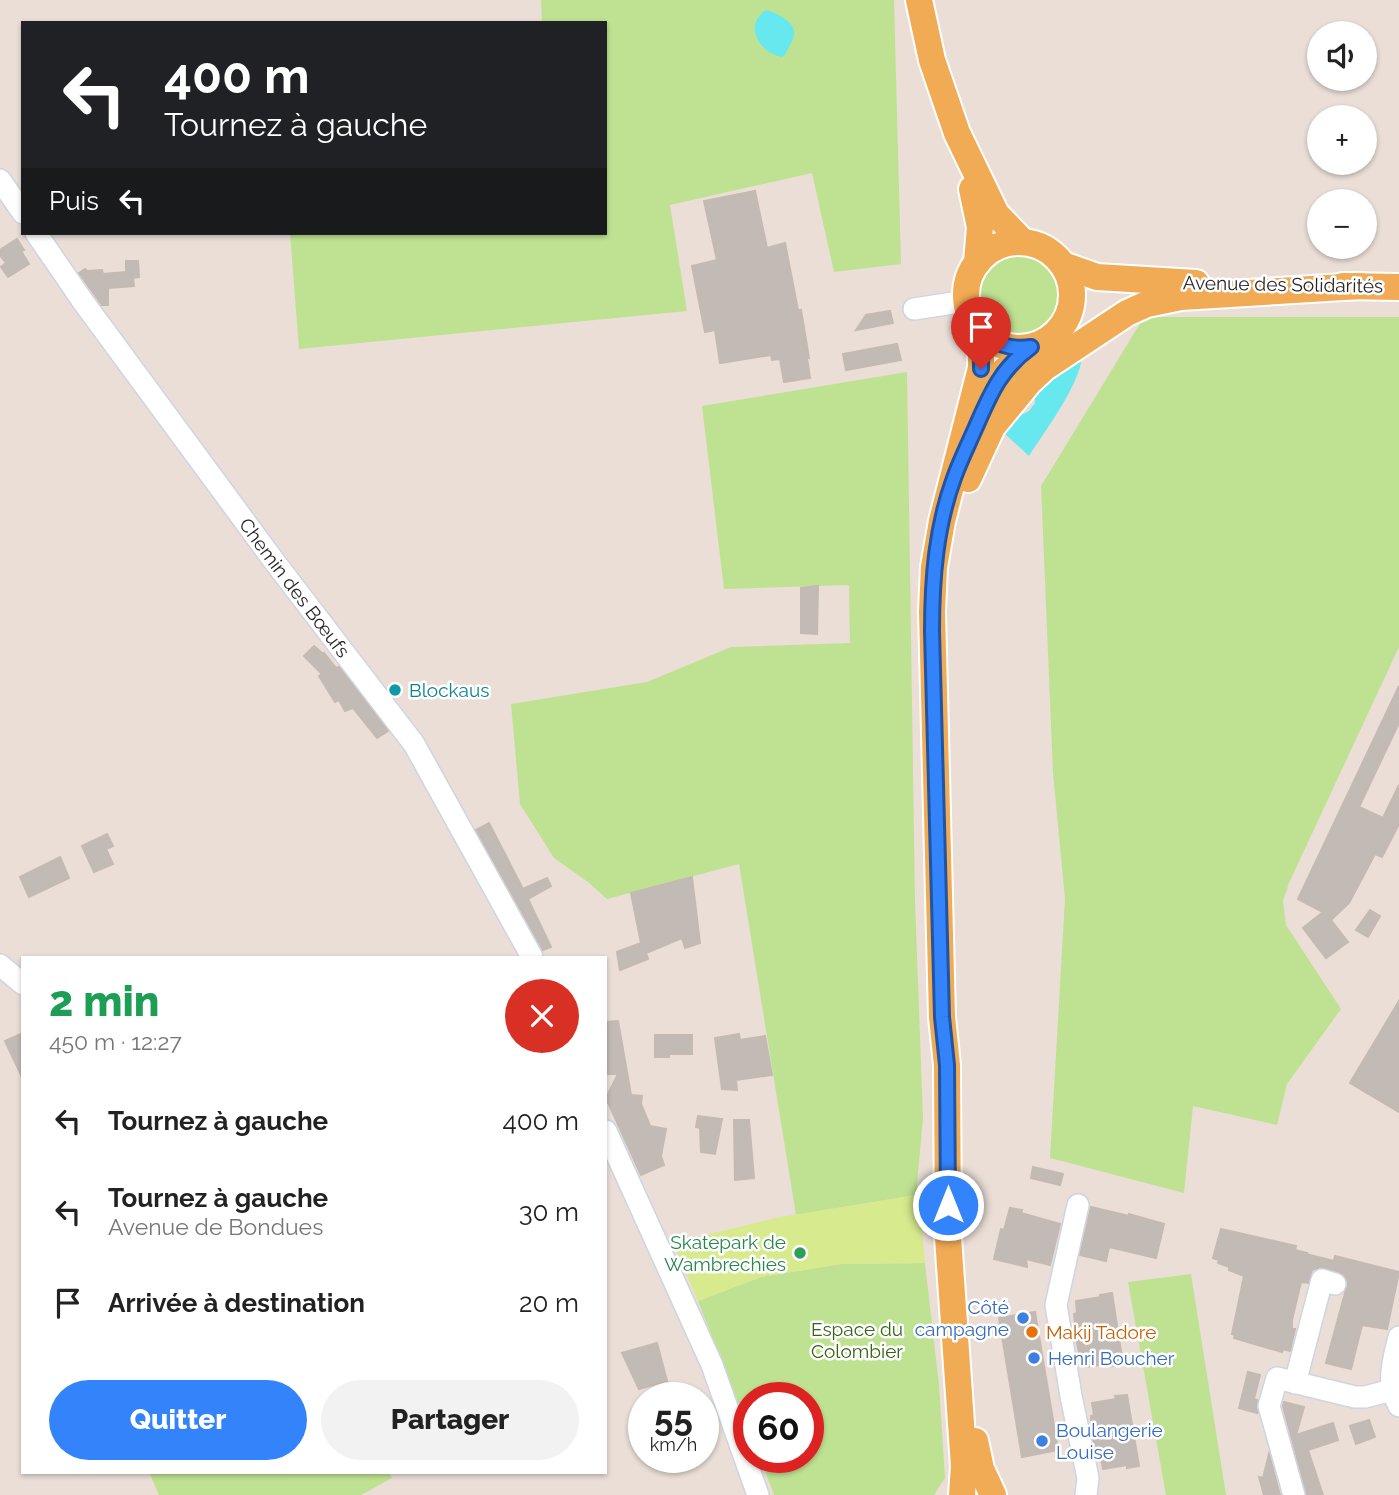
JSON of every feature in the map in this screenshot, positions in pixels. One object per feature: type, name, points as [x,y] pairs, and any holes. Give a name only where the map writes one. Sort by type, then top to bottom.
[{"type":"main road","points":[[919,0],[932,60],[957,133],[980,227],[977,263]]},
{"type":"main road","points":[[957,133],[996,214],[1023,242]]},
{"type":"main road","points":[[954,477],[986,403],[1004,370],[1031,347],[1058,332],[1070,311],[1072,287],[1063,265],[1046,248],[1023,242],[997,247],[977,263],[969,277],[966,301],[970,315],[990,340],[1006,347],[1031,347]]},
{"type":"main road","name":"Avenue des Solidarités","points":[[1063,265],[1097,276],[1166,282],[1399,287]]},
{"type":"main road","name":"Avenue des Solidarités","points":[[1070,311],[1089,298],[1108,291],[1166,282]]},
{"type":"main road","points":[[932,595],[960,501],[982,446],[1006,408],[1044,368],[1118,318],[1136,308],[1159,301],[1192,296],[1360,286]]},
{"type":"main road","points":[[962,1495],[964,1477],[957,1348],[948,1237],[938,1200],[935,1073],[942,1017],[932,595],[936,550],[981,369],[978,328]]},
{"type":"main road","points":[[957,1348],[981,1469],[993,1495]]},
{"type":"street","points":[[0,180],[21,210]]},
{"type":"street","name":"Chemin des Bœufs","points":[[37,235],[84,303],[274,561],[414,744],[531,956]]},
{"type":"street","points":[[914,309],[966,301]]},
{"type":"street","points":[[0,965],[21,982]]},
{"type":"street","points":[[607,1132],[712,1365],[758,1495]]},
{"type":"street","points":[[1078,1205],[1056,1305],[1088,1478],[1086,1495]]},
{"type":"street","points":[[1295,1383],[1322,1280],[1335,1284]]},
{"type":"street","points":[[1294,1495],[1269,1406],[1278,1378],[1355,1397],[1395,1398],[1391,1371],[1399,1337]]},
{"type":"green space","points":[[541,0],[894,0],[901,264],[834,272],[812,173],[670,205],[687,311],[299,349],[290,235],[607,235],[607,21],[542,21]]},
{"type":"green space","points":[[1018,254],[1035,257],[1049,266],[1058,280],[1061,297],[1058,314],[1049,328],[1035,337],[1018,340],[1001,337],[987,328],[978,314],[975,297],[978,280],[987,266],[1001,257]]},
{"type":"green space","points":[[1144,317],[1399,317],[1399,647],[1283,901],[1286,925],[1341,1009],[1287,1084],[1277,1125],[1193,1106],[1184,1193],[1050,1158],[1065,899],[1053,773],[1041,486]]},
{"type":"green space","points":[[907,372],[915,901],[923,1118],[916,1195],[796,1215],[739,864],[607,899],[554,858],[520,804],[511,704],[647,682],[731,647],[850,643],[849,585],[724,589],[702,406]]},
{"type":"green space","name":"Skatepark de Wambrechies","points":[[916,1195],[920,1208],[925,1263],[841,1264],[761,1277],[698,1301],[673,1243],[775,1218]]},
{"type":"green space","name":"Espace du Colombier","points":[[925,1263],[939,1385],[945,1478],[934,1495],[774,1495],[766,1473],[824,1473],[824,1382],[733,1382],[733,1390],[698,1301],[761,1277],[841,1264]]},
{"type":"green space","points":[[1191,1274],[1226,1495],[1166,1495],[1128,1282]]},
{"type":"green space","points":[[150,1474],[390,1474],[392,1478],[361,1495],[159,1495]]},
{"type":"water","points":[[766,10],[785,19],[794,30],[791,43],[782,57],[767,50],[757,38],[756,23]]},
{"type":"water","points":[[1082,357],[1075,381],[1029,456],[1004,433],[1015,418],[1029,411],[1035,403],[1034,391]]},
{"type":"building","points":[[755,191],[767,248],[785,243],[798,310],[801,310],[810,378],[784,382],[780,359],[772,360],[771,355],[720,363],[715,330],[705,332],[692,266],[717,260],[704,201]]},
{"type":"building","points":[[17,239],[29,264],[8,277],[1,267],[6,263],[0,250]]},
{"type":"building","points":[[126,261],[138,261],[139,277],[133,278],[134,286],[108,288],[108,305],[102,305],[79,273],[85,269],[102,270],[103,274],[126,272]]},
{"type":"building","points":[[890,311],[893,323],[856,330],[866,315]]},
{"type":"building","points":[[897,344],[901,360],[846,370],[843,354]]},
{"type":"building","points":[[818,586],[817,634],[801,633],[801,588]]},
{"type":"building","points":[[314,646],[324,653],[336,668],[339,667],[388,731],[377,738],[353,708],[345,711],[339,700],[335,702],[319,676],[322,674],[304,656]]},
{"type":"building","points":[[1399,686],[1399,723],[1359,807],[1383,818],[1399,785],[1399,824],[1382,857],[1375,854],[1349,903],[1331,920],[1348,942],[1326,958],[1303,928],[1323,912],[1298,899]]},
{"type":"building","points":[[489,823],[523,889],[547,878],[551,886],[528,899],[551,947],[543,950],[476,830]]},
{"type":"building","points":[[107,834],[113,846],[106,849],[113,864],[94,872],[82,846]]},
{"type":"building","points":[[60,857],[69,878],[29,897],[20,877]]},
{"type":"building","points":[[692,877],[700,943],[685,948],[682,938],[646,953],[648,959],[620,970],[617,952],[641,943],[631,893]]},
{"type":"building","points":[[1370,910],[1380,916],[1368,937],[1356,930]]},
{"type":"building","points":[[1399,1001],[1399,1112],[1350,1083]]},
{"type":"building","points":[[618,1021],[631,1095],[642,1096],[641,1104],[650,1126],[666,1129],[661,1156],[664,1165],[641,1175],[607,1100],[618,1074],[607,1074],[607,1022]]},
{"type":"building","points":[[21,1034],[21,1075],[5,1041]]},
{"type":"building","points":[[739,1034],[740,1040],[765,1036],[772,1075],[736,1080],[737,1090],[722,1089],[715,1038]]},
{"type":"building","points":[[655,1035],[692,1035],[692,1054],[655,1057]]},
{"type":"building","points":[[698,1116],[722,1119],[715,1154],[701,1152],[700,1128],[696,1127]]},
{"type":"building","points":[[734,1120],[749,1120],[754,1178],[735,1180]]},
{"type":"building","points":[[1033,1167],[1063,1174],[1060,1185],[1031,1178]]},
{"type":"building","points":[[1091,1207],[1164,1224],[1156,1258],[1109,1247],[1106,1261],[1080,1255]]},
{"type":"building","points":[[1010,1208],[1060,1224],[1050,1265],[1026,1259],[1027,1267],[994,1259],[1001,1229],[1004,1230]]},
{"type":"building","points":[[1221,1229],[1296,1246],[1295,1250],[1334,1261],[1335,1256],[1399,1272],[1387,1329],[1362,1325],[1351,1369],[1326,1363],[1348,1282],[1339,1272],[1320,1267],[1312,1270],[1308,1283],[1301,1282],[1292,1320],[1292,1329],[1295,1329],[1290,1351],[1283,1349],[1282,1352],[1234,1338],[1235,1335],[1232,1334],[1244,1276],[1229,1270],[1229,1267],[1213,1258]]},
{"type":"building","points":[[1112,1293],[1123,1364],[1086,1367],[1085,1356],[1080,1357],[1077,1343],[1074,1314],[1077,1313],[1076,1301]]},
{"type":"building","points":[[1035,1312],[1058,1450],[1022,1457],[999,1318]]},
{"type":"building","points":[[657,1343],[667,1381],[636,1382],[622,1353]]},
{"type":"building","points":[[1248,1372],[1260,1375],[1254,1399],[1257,1400],[1257,1413],[1239,1408]]},
{"type":"building","points":[[1127,1395],[1139,1466],[1103,1469],[1101,1458],[1097,1458],[1091,1428],[1091,1416],[1094,1415],[1092,1403]]},
{"type":"building","points":[[1284,1402],[1304,1407],[1296,1435],[1333,1423],[1338,1440],[1308,1450],[1323,1495],[1307,1495]]},
{"type":"building","points":[[1369,1420],[1375,1437],[1356,1444],[1350,1426]]},
{"type":"building","points":[[1269,1454],[1280,1495],[1264,1495],[1259,1477],[1263,1478]]},
{"type":"place","name":"Blockaus","points":[[395,690]]},
{"type":"place","name":"Skatepark de Wambrechies","points":[[800,1253]]},
{"type":"place","name":"Côté campagne","points":[[1023,1318]]},
{"type":"place","name":"Makij Tadore","points":[[1032,1332]]},
{"type":"place","name":"Henri Boucher","points":[[1034,1358]]},
{"type":"place","name":"Boulangerie Louise","points":[[1042,1441]]},
{"type":"route","points":[[948,1205],[947,1065],[942,1017],[932,631],[934,567],[942,520],[954,477],[986,403],[1008,364],[1031,347],[1006,347],[990,340],[978,328],[981,369]]}]
